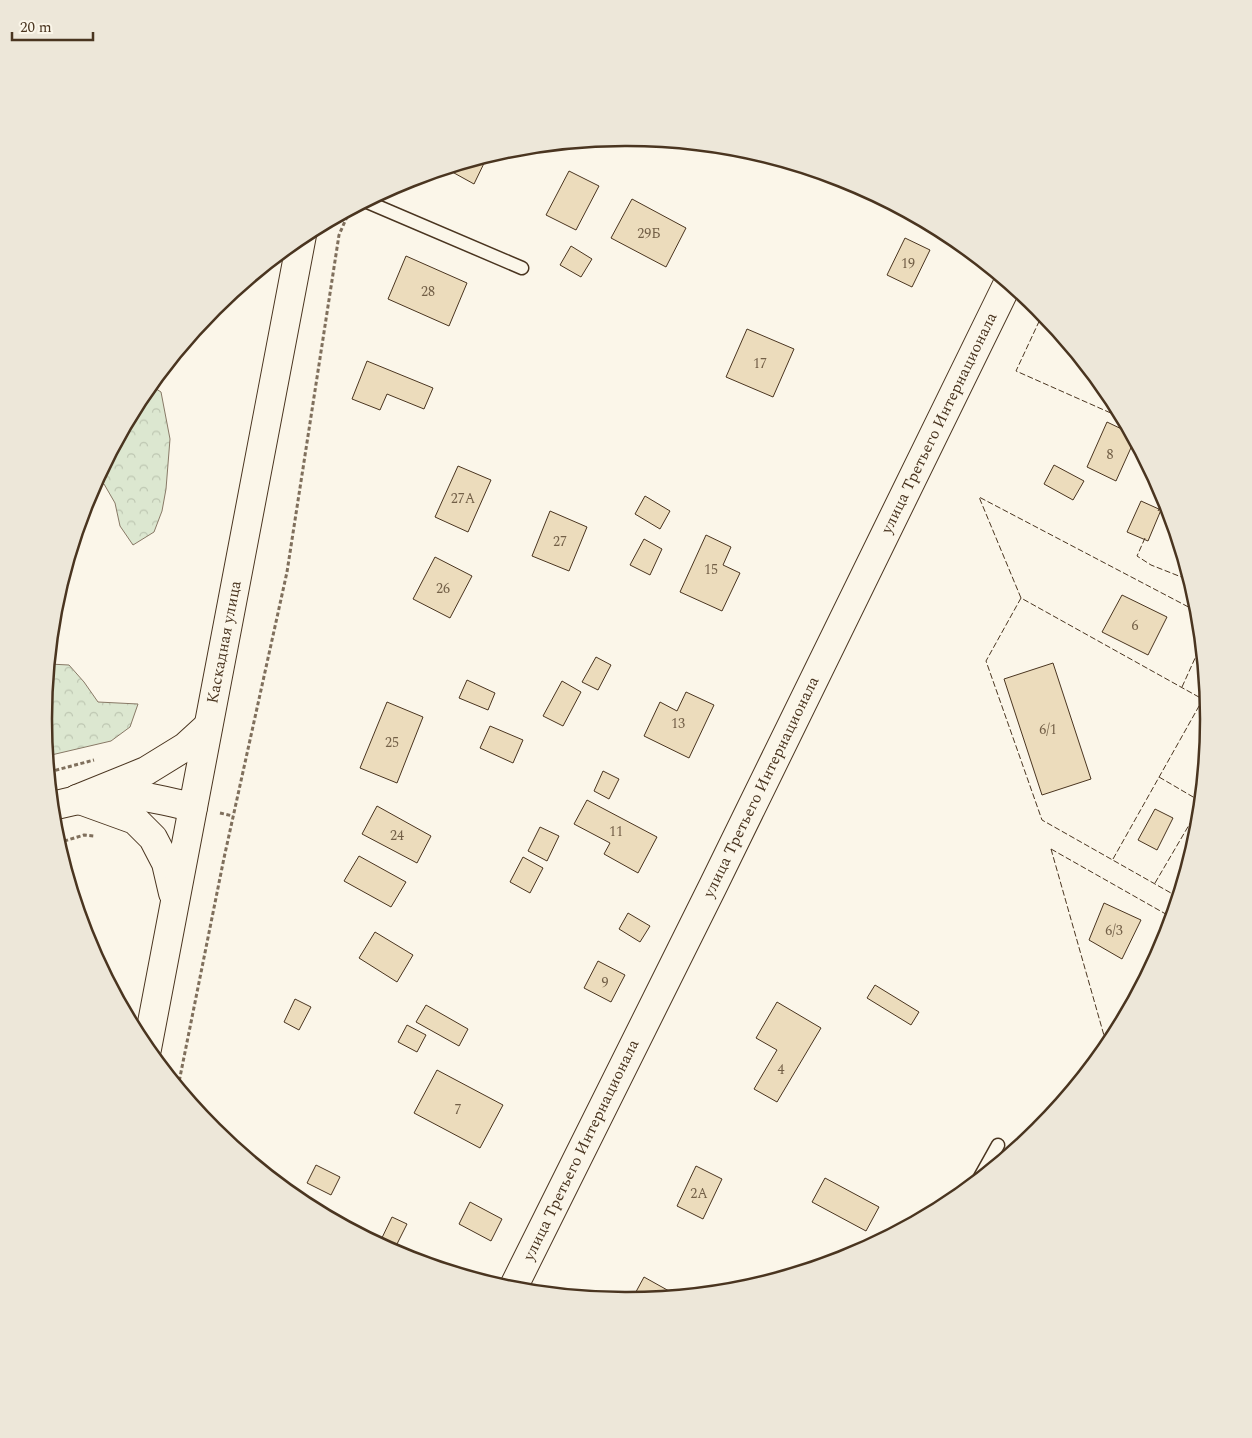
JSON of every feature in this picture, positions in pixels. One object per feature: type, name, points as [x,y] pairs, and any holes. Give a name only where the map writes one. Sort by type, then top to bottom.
[{"type":"street","name":"Каскадная улица","points":[[149,1038],[300,247]]},
{"type":"street","name":"улица Третьего Интернационала","points":[[516,1281],[1005,289]]},
{"type":"street","points":[[64,802],[146,771],[185,747],[208,726]]},
{"type":"street","points":[[64,802],[124,795],[145,797],[193,807]]},
{"type":"street","points":[[64,802],[135,820],[153,838],[166,863],[175,900]]},
{"type":"lane","points":[[373,204],[522,268]]},
{"type":"lane","points":[[988,1164],[998,1145]]},
{"type":"path","points":[[180,1079],[228,841],[287,572],[339,235],[346,218]]},
{"type":"path","points":[[66,840],[84,835],[103,836]]},
{"type":"green space","points":[[157,389],[161,392],[170,439],[166,489],[162,511],[154,532],[133,545],[120,526],[115,503],[104,484],[129,432]]},
{"type":"green space","points":[[55,664],[69,665],[98,702],[138,704],[130,727],[111,741],[54,754],[52,719]]},
{"type":"building","points":[[484,164],[474,184],[453,173]]},
{"type":"building","points":[[569,171],[599,186],[576,230],[546,215]]},
{"type":"building","points":[[632,199],[686,228],[666,267],[611,238]]},
{"type":"building","points":[[905,238],[930,250],[912,287],[887,275]]},
{"type":"building","points":[[571,246],[592,259],[581,277],[560,265]]},
{"type":"building","points":[[406,256],[467,283],[449,326],[388,299]]},
{"type":"building","points":[[747,329],[794,349],[773,397],[726,377]]},
{"type":"building","points":[[367,361],[433,388],[424,409],[387,394],[380,410],[352,399]]},
{"type":"building","points":[[1107,422],[1121,429],[1131,448],[1116,481],[1087,467]]},
{"type":"building","points":[[1054,465],[1084,481],[1073,500],[1044,484]]},
{"type":"building","points":[[458,466],[491,480],[468,532],[435,517]]},
{"type":"building","points":[[645,496],[670,511],[660,529],[635,514]]},
{"type":"building","points":[[1141,501],[1159,509],[1160,512],[1148,541],[1127,532]]},
{"type":"building","points":[[550,511],[587,527],[569,571],[532,556]]},
{"type":"building","points":[[706,535],[731,547],[723,565],[740,573],[722,611],[680,592]]},
{"type":"building","points":[[644,539],[662,549],[650,575],[630,565]]},
{"type":"building","points":[[435,557],[472,576],[450,618],[413,599]]},
{"type":"building","points":[[1122,595],[1167,617],[1148,655],[1102,632]]},
{"type":"building","points":[[596,657],[611,665],[598,690],[582,682]]},
{"type":"building","points":[[1053,663],[1091,779],[1042,795],[1004,679]]},
{"type":"building","points":[[467,680],[495,693],[488,710],[459,698]]},
{"type":"building","points":[[562,681],[581,692],[563,726],[543,716]]},
{"type":"building","points":[[686,692],[714,705],[689,758],[644,736],[660,702],[677,711]]},
{"type":"building","points":[[387,702],[423,717],[397,783],[360,768]]},
{"type":"building","points":[[490,726],[523,740],[513,763],[480,748]]},
{"type":"building","points":[[603,771],[619,779],[609,799],[594,791]]},
{"type":"building","points":[[587,800],[657,837],[638,873],[604,854],[610,843],[574,824]]},
{"type":"building","points":[[377,806],[431,836],[417,863],[362,834]]},
{"type":"building","points":[[1155,809],[1173,818],[1157,850],[1138,840]]},
{"type":"building","points":[[540,827],[559,836],[547,861],[528,851]]},
{"type":"building","points":[[359,856],[406,882],[391,907],[344,881]]},
{"type":"building","points":[[523,857],[543,868],[530,893],[510,882]]},
{"type":"building","points":[[1104,903],[1141,920],[1122,959],[1089,940]]},
{"type":"building","points":[[628,913],[650,926],[640,942],[619,929]]},
{"type":"building","points":[[375,932],[413,955],[397,982],[359,958]]},
{"type":"building","points":[[598,961],[625,975],[611,1002],[584,988]]},
{"type":"building","points":[[875,985],[919,1012],[911,1025],[867,998]]},
{"type":"building","points":[[295,999],[311,1007],[299,1030],[284,1022]]},
{"type":"building","points":[[777,1002],[821,1028],[777,1102],[754,1089],[777,1050],[756,1038]]},
{"type":"building","points":[[426,1005],[468,1029],[459,1046],[416,1022]]},
{"type":"building","points":[[407,1025],[426,1035],[417,1052],[398,1042]]},
{"type":"building","points":[[437,1070],[503,1105],[480,1148],[414,1113]]},
{"type":"building","points":[[316,1165],[340,1177],[331,1195],[307,1183]]},
{"type":"building","points":[[696,1166],[722,1179],[703,1219],[677,1206]]},
{"type":"building","points":[[825,1178],[879,1207],[866,1231],[812,1202]]},
{"type":"building","points":[[470,1202],[502,1219],[491,1241],[459,1224]]},
{"type":"building","points":[[392,1217],[407,1224],[397,1244],[382,1238]]},
{"type":"building","points":[[644,1277],[668,1291],[664,1291],[636,1292]]},
{"type":"fence","points":[[1039,321],[1016,371],[1111,413]]},
{"type":"fence","points":[[1021,598],[979,497],[1188,607]]},
{"type":"fence","points":[[1145,538],[1137,556],[1151,565],[1181,577]]},
{"type":"fence","points":[[1172,894],[1042,820],[986,661],[1021,598],[1199,697]]},
{"type":"fence","points":[[1182,687],[1196,656]]},
{"type":"fence","points":[[1113,859],[1199,706]]},
{"type":"fence","points":[[1159,777],[1194,798]]},
{"type":"fence","points":[[1155,883],[1189,825]]},
{"type":"fence","points":[[1051,849],[1104,1036]]},
{"type":"fence","points":[[1051,849],[1165,914]]}]
